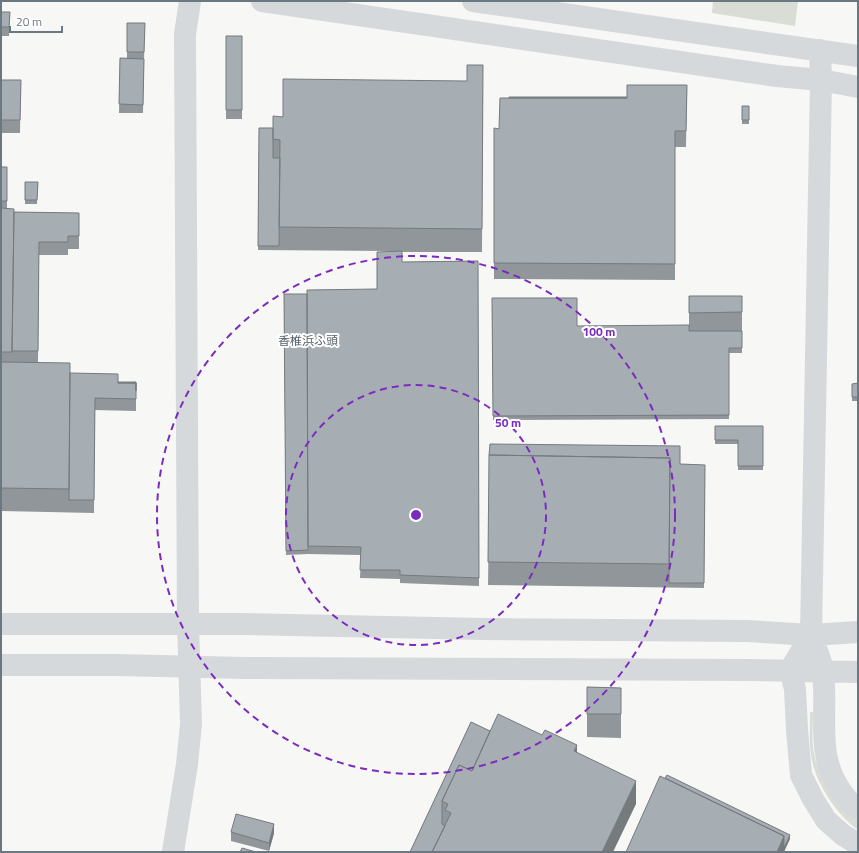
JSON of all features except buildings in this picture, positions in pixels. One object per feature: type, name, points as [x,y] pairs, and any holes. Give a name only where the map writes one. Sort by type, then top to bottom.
[{"type":"street","points":[[173,852],[187,764],[191,724],[188,623],[185,34],[190,1]]},
{"type":"street","points":[[262,1],[755,73],[821,80],[858,87]]},
{"type":"street","points":[[473,1],[858,56]]},
{"type":"street","points":[[820,50],[821,80],[811,635],[823,671],[824,750],[835,782],[843,794],[858,808]]},
{"type":"street","points":[[1,624],[188,623],[484,629],[747,631],[811,635],[858,632]]},
{"type":"street","points":[[811,635],[790,670],[795,689],[801,776],[812,799],[826,820],[843,835],[858,844]]},
{"type":"street","points":[[1,665],[189,666],[253,668],[790,670],[858,672]]},
{"type":"shaded area","points":[[713,1],[798,1],[795,26],[712,13]]},
{"type":"shaded area","points":[[810,712],[813,712],[813,747],[818,767],[826,785],[837,800],[858,820],[858,830],[835,807],[817,776],[813,766],[810,750]]},
{"type":"district","name":"香椎浜ふ頭","points":[[308,341]]}]
